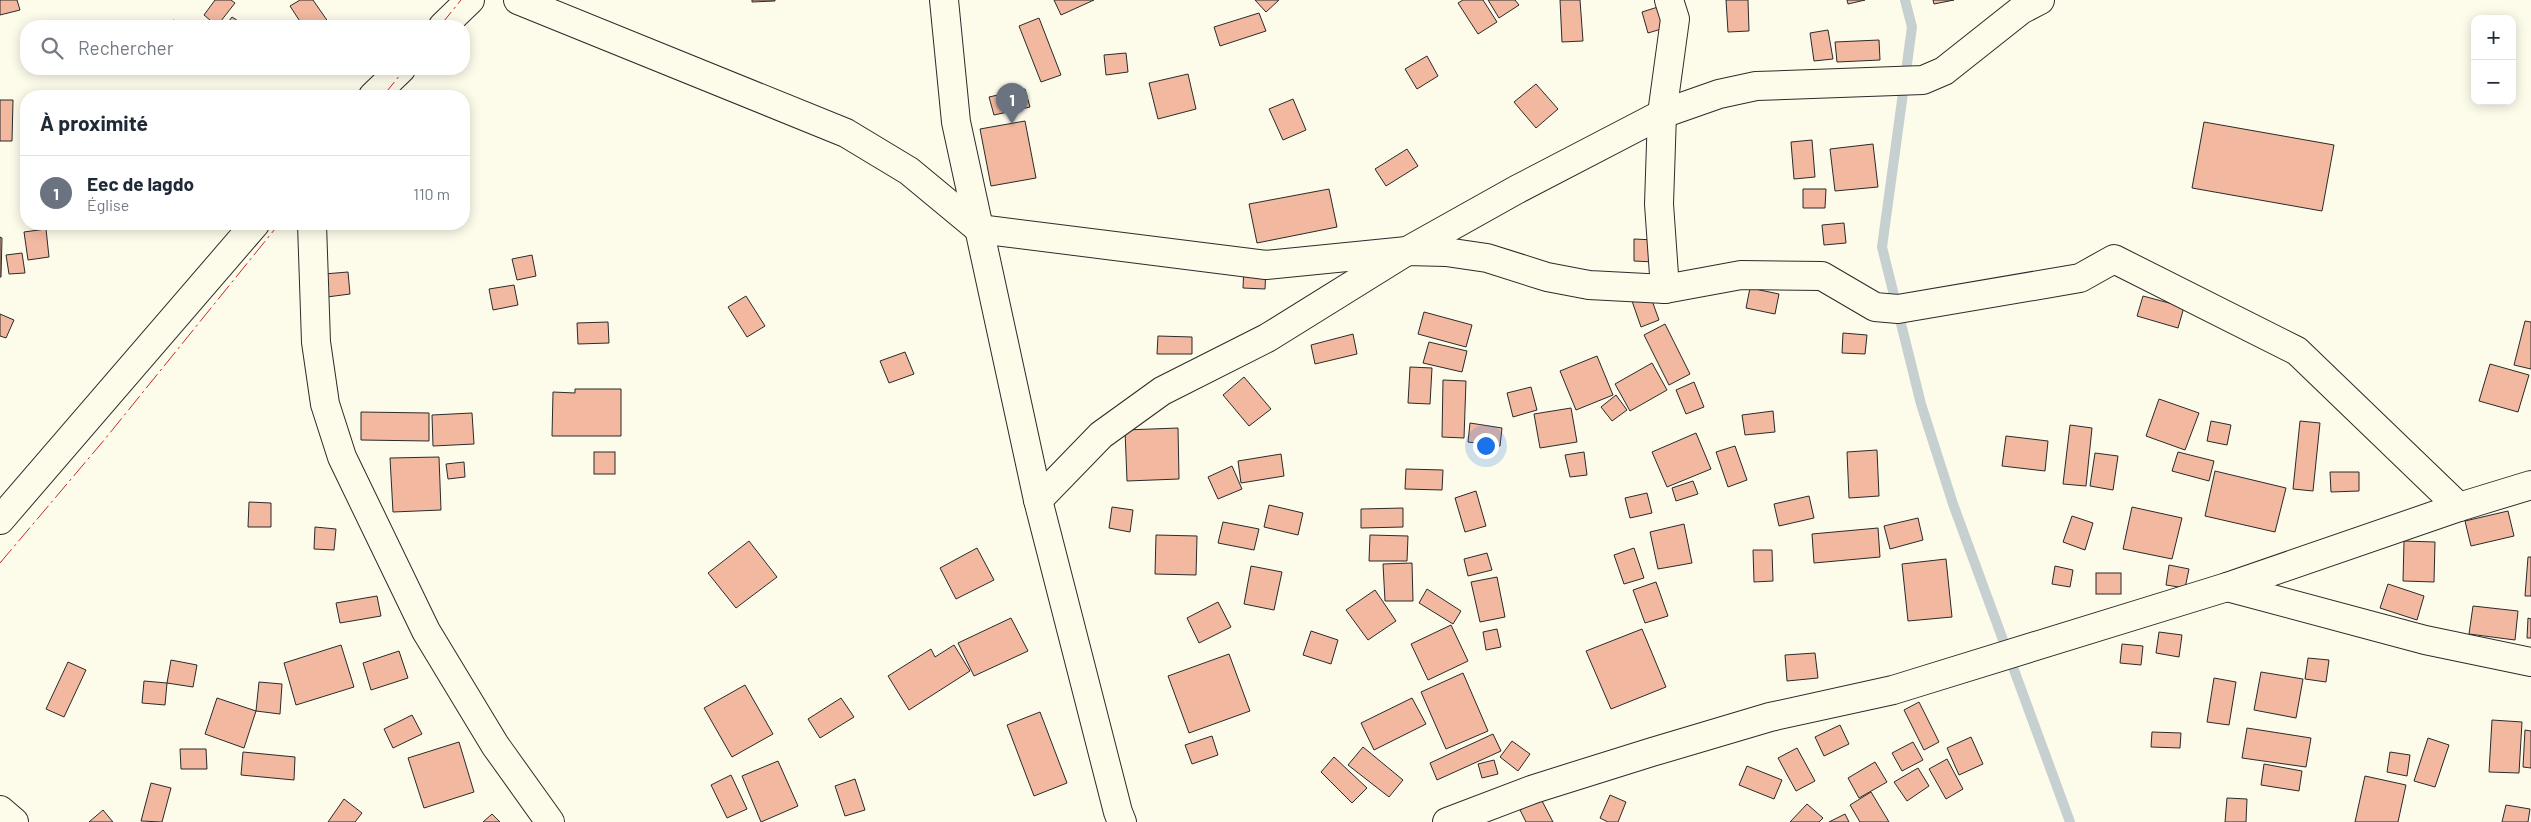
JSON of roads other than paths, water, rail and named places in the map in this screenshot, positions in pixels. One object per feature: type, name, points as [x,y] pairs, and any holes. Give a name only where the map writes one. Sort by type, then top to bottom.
[{"type":"street","points":[[518,0],[846,134],[908,171],[979,229],[1220,261],[1266,265],[1407,251],[1446,252],[1487,258],[1547,277],[1589,284],[1665,289],[1742,275],[1822,276],[1876,307],[1898,308],[2080,278],[2114,259],[2297,350],[2459,507]]},
{"type":"street","points":[[944,0],[956,122],[979,229],[1038,500],[1122,822]]},
{"type":"street","points":[[1665,289],[1659,204],[1662,114],[1675,19],[1669,0]]},
{"type":"street","points":[[1038,500],[1102,435],[1162,391],[1267,338],[1407,251],[1516,190],[1662,114],[1719,94],[1756,86],[1923,80],[1944,71],[2021,10],[2040,0]]},
{"type":"street","points":[[379,90],[395,75]]},
{"type":"street","points":[[0,520],[250,230]]},
{"type":"street","points":[[312,230],[316,342],[325,404],[342,457],[426,631],[495,746],[550,822]]},
{"type":"street","points":[[1448,822],[1534,788],[1652,752],[1770,717],[1893,690],[2228,587],[2459,507],[2531,485]]},
{"type":"street","points":[[2228,587],[2425,640],[2531,662]]},
{"type":"street","points":[[0,810],[14,822]]},
{"type":"waterway","points":[[1905,0],[1912,27],[1882,247],[1921,404],[1953,504],[2070,822]]},
{"type":"place","name":"Eec de lagdo","points":[[1012,124]]}]
